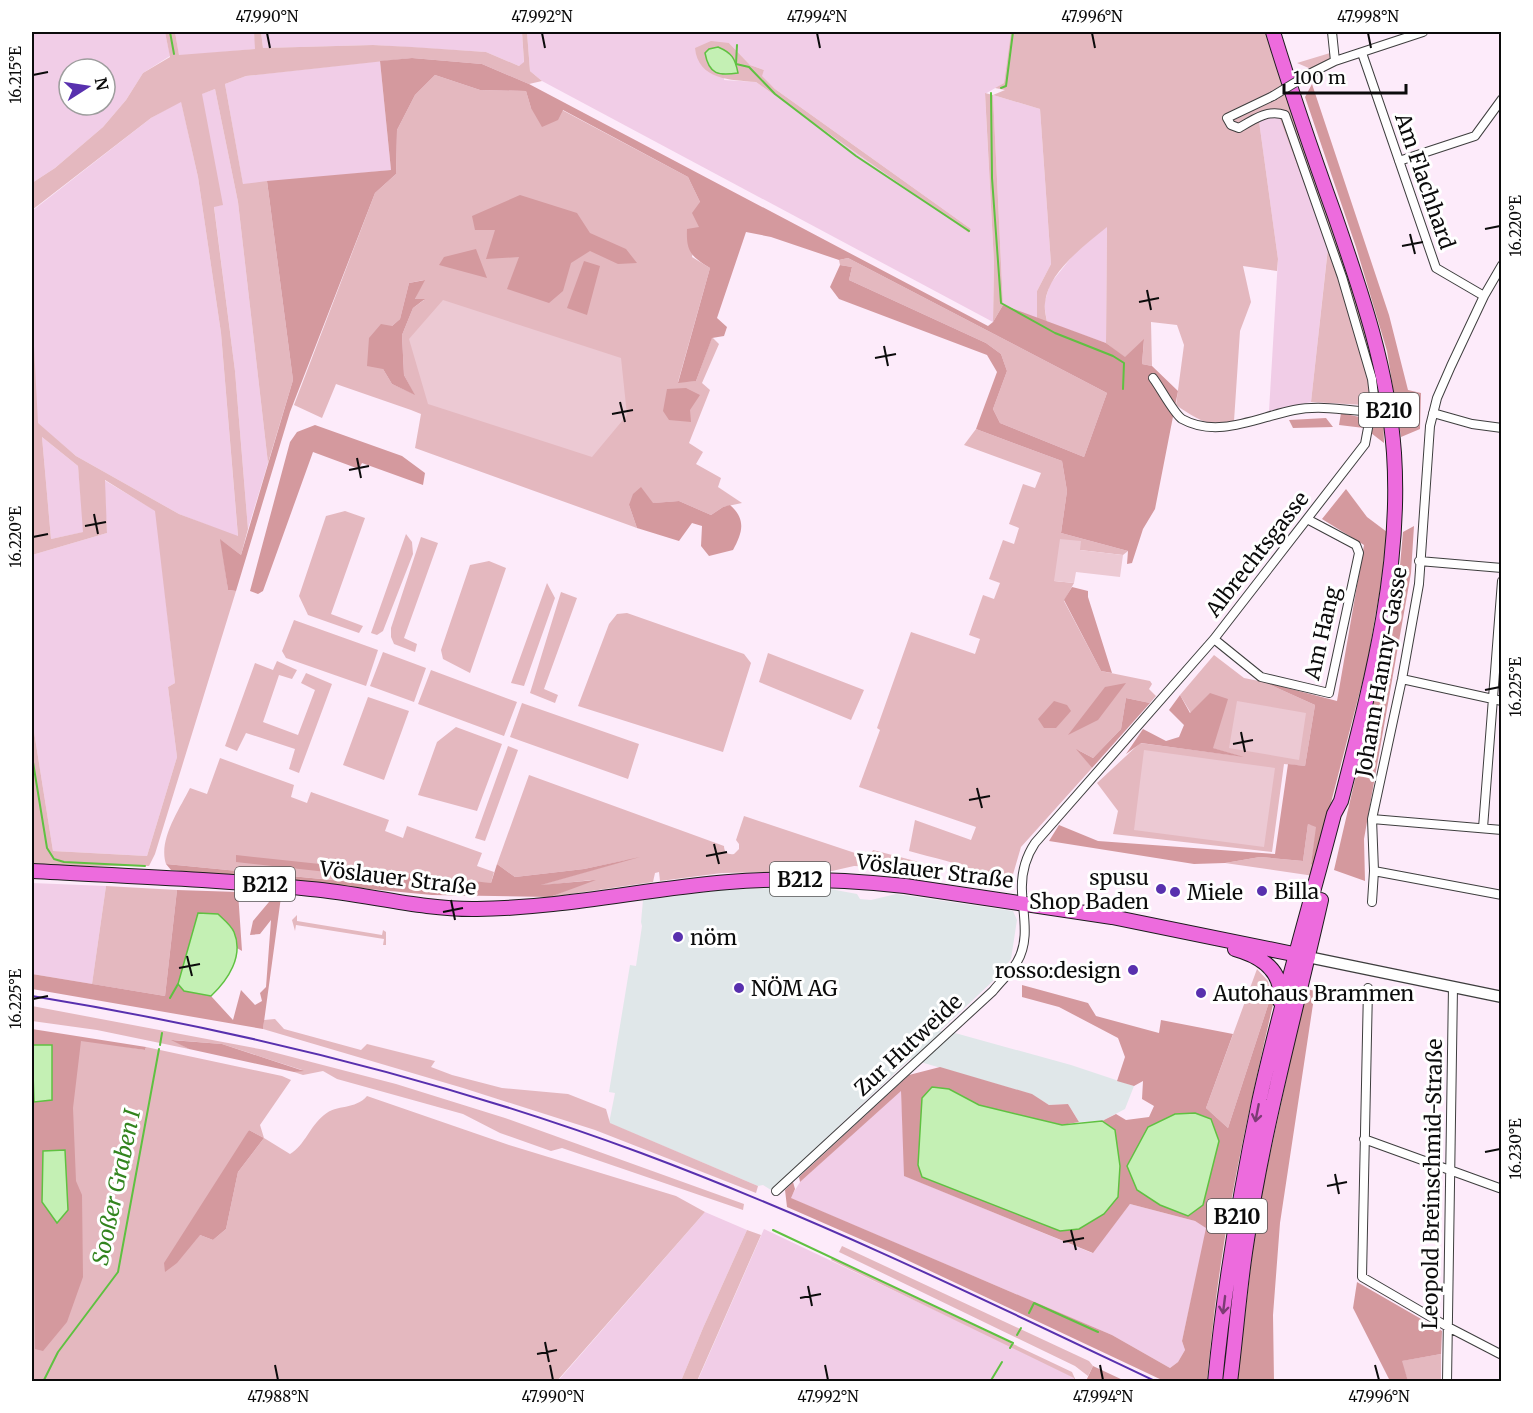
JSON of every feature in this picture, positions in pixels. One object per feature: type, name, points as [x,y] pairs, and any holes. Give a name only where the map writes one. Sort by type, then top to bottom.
[{"type":"main road","name":"B210","points":[[1230,1382],[1246,1246],[1303,956],[1334,814],[1341,801],[1372,673],[1387,596],[1394,535],[1394,453],[1387,395],[1368,316],[1273,32]]},
{"type":"main road","name":"Vöslauer Straße","points":[[32,871],[318,889],[414,904],[467,909],[544,906],[729,882],[778,879],[824,880],[894,885],[1112,917],[1303,956]]},
{"type":"main road","name":"B210","points":[[1215,938],[1230,948],[1260,958],[1270,966],[1280,985],[1270,1056],[1238,1212],[1216,1379]]},
{"type":"main road","name":"B210","points":[[1270,1056],[1303,956]]},
{"type":"street","points":[[1332,32],[1335,61],[1423,32]]},
{"type":"street","name":"Am Flachhard","points":[[1362,53],[1436,268],[1484,296]]},
{"type":"street","name":"Albrechtsgasse","points":[[1024,904],[1022,875],[1027,855],[1035,843],[1214,639],[1365,444],[1374,396],[1372,379],[1342,277],[1285,115],[1276,111],[1259,116],[1239,128],[1231,125],[1227,118],[1273,96],[1335,61]]},
{"type":"street","points":[[1399,161],[1475,136],[1502,99]]},
{"type":"street","points":[[1502,265],[1484,296],[1451,366],[1433,413],[1472,424],[1502,428]]},
{"type":"street","points":[[1153,378],[1181,418],[1203,425],[1221,427],[1239,425],[1295,410],[1328,408],[1371,412]]},
{"type":"street","name":"Johann Hanny-Gasse","points":[[1372,902],[1374,871],[1372,819],[1402,679],[1419,584],[1430,426],[1433,413]]},
{"type":"street","name":"Am Hang","points":[[1214,639],[1261,677],[1329,693],[1359,553],[1356,544],[1307,519]]},
{"type":"street","points":[[1419,561],[1502,567]]},
{"type":"street","points":[[1483,828],[1497,700],[1502,581]]},
{"type":"street","points":[[1402,679],[1497,700]]},
{"type":"street","points":[[1372,819],[1502,830]]},
{"type":"street","points":[[1374,871],[1502,896]]},
{"type":"street","name":"Zur Hutweide","points":[[776,1191],[993,991],[1017,962],[1022,950],[1026,921],[1024,904]]},
{"type":"street","name":"Vöslauer Straße","points":[[1303,956],[1502,997]]},
{"type":"street","name":"Leopold Breinschmid-Straße","points":[[1447,1382],[1453,987]]},
{"type":"street","points":[[1368,988],[1362,1277],[1448,1327],[1502,1355]]},
{"type":"street","points":[[1364,1139],[1502,1189]]},
{"type":"shaded area","points":[[32,32],[165,32],[170,56],[143,73],[117,111],[117,57],[57,57],[57,117],[112,117],[55,168],[32,183]]},
{"type":"shaded area","points":[[165,32],[175,32],[179,55],[255,49],[254,32],[261,32],[263,48],[373,45],[486,52],[519,66],[524,62],[522,32],[527,32],[530,71],[542,81],[529,84],[482,64],[412,58],[246,76],[225,84],[243,184],[267,181],[293,380],[268,463],[238,202],[215,89],[202,94],[223,205],[214,207],[235,371],[248,529],[241,555],[221,540],[228,590],[236,591],[155,854],[149,866],[32,866],[32,719],[53,851],[147,856],[177,757],[168,687],[175,683],[155,511],[105,480],[107,533],[32,555],[32,308],[38,423],[76,456],[179,514],[238,536],[221,333],[198,177],[181,102],[151,118],[32,210],[32,183],[55,168],[112,117],[117,117],[117,111],[143,73],[170,57]],"holes":[[[42,437],[78,466],[83,532],[51,539]]]},
{"type":"shaded area","points":[[175,32],[254,32],[256,49],[179,56]]},
{"type":"shaded area","points":[[261,32],[522,32],[524,63],[519,66],[486,52],[373,45],[263,48]]},
{"type":"shaded area","points":[[527,32],[1011,32],[1004,83],[985,94],[994,263],[993,322],[542,81],[530,71]],"holes":[[[729,43],[750,65],[764,70],[761,76],[775,89],[971,229],[969,233],[756,82],[724,80]]]},
{"type":"shaded area","points":[[1011,32],[1267,32],[1368,331],[1383,406],[1311,402],[1328,248],[1279,116],[1259,121],[1278,259],[1277,271],[1243,266],[1251,302],[1240,331],[1234,421],[1217,424],[1196,418],[1176,405],[1184,345],[1177,325],[1151,322],[1152,366],[1142,364],[1144,340],[1125,358],[1106,343],[1107,227],[1068,260],[1060,270],[1048,292],[1045,305],[1047,322],[1037,319],[1037,291],[1051,264],[1040,109],[993,95],[1005,90],[995,88],[1004,83]]},
{"type":"shaded area","points":[[711,41],[729,43],[750,65],[764,70],[762,76],[775,89],[971,229],[969,233],[756,82],[727,79],[709,72],[697,59],[695,48]],"holes":[[[718,47],[723,49],[736,63],[738,73],[707,62],[706,53],[709,49]]]},
{"type":"shaded area","points":[[718,47],[727,51],[732,57],[738,73],[720,74],[712,70],[705,53],[709,49]]},
{"type":"shaded area","points":[[1330,53],[1331,58],[1311,69],[1297,63]]},
{"type":"shaded area","points":[[412,58],[482,64],[529,84],[988,326],[1003,305],[1106,343],[1125,357],[1144,339],[1142,364],[1152,366],[1178,391],[1155,509],[1143,529],[1132,563],[1127,564],[1128,551],[1061,533],[1067,491],[1062,461],[976,429],[997,372],[987,355],[839,299],[830,287],[840,265],[852,267],[849,280],[986,343],[1001,354],[1007,371],[993,409],[1000,423],[1084,457],[1107,393],[848,258],[839,260],[771,237],[746,232],[717,318],[727,327],[724,336],[712,338],[696,381],[678,383],[710,268],[698,260],[689,248],[687,229],[699,227],[692,213],[700,202],[688,177],[563,110],[558,120],[542,127],[531,108],[526,91],[480,90],[435,75],[415,95],[397,130],[396,174],[375,193],[290,412],[236,591],[228,590],[220,539],[241,555],[293,380],[267,181],[391,170],[380,61]]},
{"type":"shaded area","points":[[380,61],[391,170],[243,185],[225,84],[246,76]]},
{"type":"shaded area","points":[[435,75],[480,90],[526,91],[531,108],[562,110],[688,177],[700,202],[699,227],[692,257],[710,268],[678,382],[696,381],[712,337],[719,344],[702,383],[710,390],[689,443],[703,452],[696,464],[721,478],[718,487],[742,503],[723,507],[711,515],[679,501],[629,505],[637,528],[415,448],[421,414],[411,410],[336,384],[322,418],[294,405],[375,193],[396,174],[397,130],[415,95]],"holes":[[[424,280],[415,299],[424,300],[413,308],[402,335],[404,375],[414,394],[392,384],[383,369],[392,326],[400,319],[409,283]]]},
{"type":"shaded area","points":[[1312,84],[1389,315],[1408,390],[1421,393],[1420,429],[1401,437],[1387,351],[1356,247],[1305,97]]},
{"type":"shaded area","points":[[215,89],[238,202],[268,463],[248,529],[235,371],[214,206],[222,205],[201,94]]},
{"type":"shaded area","points":[[985,93],[993,95],[1003,305],[993,322],[994,263]]},
{"type":"shaded area","points":[[993,95],[1040,109],[1051,264],[1037,291],[1037,319],[1003,305]]},
{"type":"shaded area","points":[[181,101],[198,177],[221,333],[238,537],[179,514],[76,456],[37,423],[32,308],[32,211],[151,118]]},
{"type":"shaded area","points":[[1280,116],[1328,247],[1311,402],[1269,411],[1278,259],[1259,121]]},
{"type":"shaded area","points":[[520,195],[577,213],[590,233],[626,249],[637,263],[618,264],[590,251],[571,263],[563,291],[549,303],[507,289],[519,257],[486,259],[495,230],[475,230],[472,216]]},
{"type":"shaded area","points":[[1107,226],[1106,343],[1047,322],[1044,304],[1050,284],[1074,254]]},
{"type":"shaded area","points":[[476,249],[487,278],[439,265],[444,257]]},
{"type":"shaded area","points":[[848,258],[1107,393],[1084,457],[1000,423],[993,409],[1007,371],[1001,354],[986,343],[849,280],[852,267],[840,265],[839,260]]},
{"type":"shaded area","points":[[584,261],[600,266],[587,315],[567,308]]},
{"type":"shaded area","points":[[425,280],[415,299],[425,299],[413,308],[402,335],[404,375],[415,395],[392,384],[383,369],[367,366],[369,338],[381,324],[392,326],[400,319],[409,283]]},
{"type":"shaded area","points":[[443,300],[621,358],[627,415],[592,457],[428,404],[409,339]]},
{"type":"shaded area","points":[[686,388],[700,395],[690,410],[691,422],[669,420],[663,411],[667,389]]},
{"type":"shaded area","points":[[1376,405],[1383,406],[1384,443],[1371,433]]},
{"type":"shaded area","points":[[1341,413],[1364,418],[1364,428],[1339,425]]},
{"type":"shaded area","points":[[1326,418],[1333,427],[1293,428],[1289,420]]},
{"type":"shaded area","points":[[315,425],[402,456],[425,473],[423,485],[362,463],[359,469],[313,452],[263,591],[258,594],[250,591],[290,442],[297,432]]},
{"type":"shaded area","points":[[976,429],[1062,461],[1067,491],[1061,533],[1128,551],[1123,555],[1080,550],[1054,581],[1074,583],[1064,601],[1101,671],[1150,681],[1152,684],[1149,689],[1156,696],[1150,703],[1126,698],[1121,729],[1093,758],[1078,750],[1092,768],[1021,847],[1009,888],[997,886],[964,867],[909,851],[915,820],[971,840],[976,827],[859,787],[911,632],[975,654],[980,639],[969,635],[983,595],[994,599],[1000,583],[989,579],[1003,540],[1014,544],[1019,528],[1009,524],[1023,484],[1035,488],[1041,473],[964,445]]},
{"type":"shaded area","points":[[42,437],[78,466],[84,532],[51,539]]},
{"type":"shaded area","points":[[104,480],[156,511],[175,683],[168,687],[177,757],[147,856],[53,851],[32,719],[32,555],[107,533]]},
{"type":"shaded area","points":[[641,487],[653,503],[679,501],[711,515],[730,505],[741,521],[739,538],[733,550],[709,556],[701,546],[702,526],[692,523],[679,541],[637,528],[629,505],[633,494]]},
{"type":"shaded area","points":[[1346,489],[1367,517],[1387,532],[1367,664],[1314,868],[1311,864],[1316,827],[1308,824],[1303,861],[1260,857],[1225,863],[1194,864],[1049,841],[1059,825],[1098,841],[1275,854],[1288,764],[1305,766],[1315,705],[1264,682],[1337,701],[1364,545],[1322,519]]},
{"type":"shaded area","points":[[345,511],[365,518],[331,614],[363,626],[359,633],[308,615],[299,596],[326,516]]},
{"type":"shaded area","points":[[1414,526],[1411,573],[1364,839],[1365,881],[1334,870],[1397,599],[1403,532]]},
{"type":"shaded area","points":[[406,534],[412,542],[413,554],[383,631],[377,635],[371,633]]},
{"type":"shaded area","points":[[421,537],[438,543],[404,638],[417,644],[415,652],[394,644],[391,628]]},
{"type":"shaded area","points":[[1060,539],[1081,541],[1080,550],[1123,555],[1120,577],[1076,572],[1074,583],[1054,581]]},
{"type":"shaded area","points":[[489,561],[506,568],[470,673],[443,659],[441,650],[470,565]]},
{"type":"shaded area","points":[[547,583],[555,598],[524,686],[511,683]]},
{"type":"shaded area","points":[[1072,587],[1088,591],[1112,673],[1101,671],[1064,600]]},
{"type":"shaded area","points":[[561,592],[577,598],[544,689],[558,695],[555,703],[530,693]]},
{"type":"shaded area","points":[[627,613],[744,654],[751,663],[723,752],[578,706],[609,624],[617,614]]},
{"type":"shaded area","points":[[294,620],[378,650],[366,686],[286,658],[282,651]]},
{"type":"shaded area","points":[[383,652],[426,668],[414,702],[370,686]]},
{"type":"shaded area","points":[[768,653],[864,690],[851,720],[759,682]]},
{"type":"shaded area","points":[[1214,655],[1244,678],[1264,682],[1315,705],[1305,766],[1284,764],[1272,852],[1113,834],[1118,811],[1097,783],[1140,743],[1239,756],[1212,748],[1180,695]]},
{"type":"shaded area","points":[[277,661],[297,670],[292,679],[279,675],[263,722],[298,735],[315,690],[301,683],[306,673],[332,684],[299,773],[289,769],[295,749],[246,733],[237,751],[225,746],[255,663],[273,670]]},
{"type":"shaded area","points":[[431,670],[517,702],[504,736],[418,704]]},
{"type":"shaded area","points":[[1126,683],[1098,720],[1068,735],[1105,687]]},
{"type":"shaded area","points":[[1210,693],[1228,699],[1213,748],[1244,757],[1141,743],[1126,754],[1143,729],[1166,741],[1179,737],[1184,725],[1169,710],[1180,695],[1190,713]]},
{"type":"shaded area","points":[[368,697],[409,711],[384,780],[343,765]]},
{"type":"shaded area","points":[[1126,698],[1150,703],[1092,768],[1076,749],[1093,758],[1121,729]]},
{"type":"shaded area","points":[[1054,701],[1067,705],[1071,711],[1056,728],[1044,728],[1038,719]]},
{"type":"shaded area","points":[[1237,701],[1306,713],[1299,760],[1229,748]]},
{"type":"shaded area","points":[[522,703],[639,744],[628,779],[510,737]]},
{"type":"shaded area","points":[[456,727],[502,744],[477,811],[418,795],[437,742]]},
{"type":"shaded area","points":[[508,746],[518,750],[485,841],[475,838]]},
{"type":"shaded area","points":[[1144,750],[1275,768],[1264,847],[1134,830]]},
{"type":"shaded area","points":[[220,758],[294,785],[291,797],[307,803],[311,792],[389,820],[385,831],[403,838],[407,826],[482,853],[477,866],[494,872],[491,883],[386,881],[385,885],[166,864],[165,845],[175,815],[190,788],[207,794]]},
{"type":"shaded area","points":[[529,775],[724,846],[730,854],[734,854],[739,849],[736,840],[744,816],[870,858],[873,850],[919,862],[924,869],[924,877],[918,881],[883,874],[879,867],[854,866],[832,871],[722,873],[660,881],[659,872],[655,873],[653,882],[550,897],[592,880],[536,886],[627,860],[584,869],[515,877],[497,864]]},
{"type":"shaded area","points":[[1308,824],[1317,826],[1311,864],[1314,868],[1314,876],[1225,863],[1260,857],[1303,861]]},
{"type":"shaded area","points":[[236,855],[348,867],[345,874],[236,862]]},
{"type":"shaded area","points":[[640,857],[541,885],[596,880],[550,897],[432,895],[171,870],[166,864],[384,885],[386,881],[358,875],[360,869],[491,883],[497,864],[515,877],[584,869]]},
{"type":"shaded area","points":[[32,883],[106,886],[92,984],[32,974]]},
{"type":"shaded area","points":[[106,886],[177,890],[165,996],[92,984]]},
{"type":"shaded area","name":"nöm","points":[[825,888],[857,894],[860,899],[871,900],[896,894],[1013,911],[1017,920],[1011,959],[994,980],[940,1031],[955,1033],[1071,1065],[1134,1086],[1125,1109],[1102,1121],[1079,1122],[1068,1104],[1049,1105],[1031,1094],[910,1059],[771,1190],[609,1123],[615,1093],[609,1092],[630,965],[636,966],[643,900],[724,890]]},
{"type":"shaded area","points":[[177,890],[238,892],[242,951],[237,948],[234,931],[184,991],[211,996],[233,1020],[241,990],[255,1005],[262,1001],[260,993],[266,987],[271,920],[260,934],[250,935],[253,921],[274,896],[281,897],[263,1029],[32,989],[32,974],[165,996]]},
{"type":"shaded area","points":[[198,913],[218,914],[233,929],[237,941],[233,967],[211,996],[184,991],[178,984]]},
{"type":"shaded area","points":[[297,915],[297,921],[382,935],[383,930],[386,932],[386,945],[383,945],[384,939],[296,925],[295,931],[292,920]]},
{"type":"shaded area","points":[[1257,969],[1268,981],[1271,996],[1228,1128],[1206,1108]]},
{"type":"shaded area","points":[[1022,985],[1088,1003],[1096,1016],[1159,1033],[1161,1020],[1233,1034],[1206,1108],[1228,1128],[1271,996],[1274,1000],[1228,1218],[1207,1381],[1164,1381],[892,1253],[787,1207],[785,1190],[793,1182],[795,1189],[791,1198],[1112,1335],[1170,1368],[1178,1362],[1185,1350],[1182,1341],[1206,1228],[1195,1221],[1130,1204],[1093,1253],[904,1176],[901,1091],[800,1182],[799,1177],[909,1075],[940,1067],[1032,1094],[1049,1105],[1068,1104],[1079,1122],[1062,1125],[979,1105],[949,1089],[918,1165],[1115,1130],[1102,1121],[1116,1114],[1126,1120],[1149,1117],[1154,1106],[1142,1099],[1143,1081],[1134,1086],[1117,1081],[1125,1057],[1118,1038],[1059,1007],[1022,997]]},
{"type":"shaded area","points":[[1307,989],[1315,991],[1280,1223],[1273,1315],[1274,1381],[1237,1382],[1257,1215]]},
{"type":"shaded area","points":[[32,1006],[265,1050],[396,1084],[505,1118],[744,1204],[743,1210],[562,1148],[551,1151],[500,1133],[463,1114],[337,1079],[323,1071],[303,1075],[294,1072],[302,1070],[222,1044],[173,1040],[189,1049],[97,1030],[32,1021]]},
{"type":"shaded area","points":[[275,1019],[284,1029],[361,1050],[367,1044],[435,1061],[431,1067],[502,1088],[568,1094],[606,1109],[610,1123],[758,1186],[756,1193],[595,1130],[263,1029],[264,1020]]},
{"type":"shaded area","points":[[32,1029],[146,1047],[145,1050],[81,1041],[73,1108],[76,1181],[82,1195],[83,1277],[67,1322],[43,1351],[35,1349],[32,1055],[34,1101],[52,1100],[52,1046],[32,1045]]},
{"type":"shaded area","points":[[32,1031],[145,1050],[146,1047],[282,1076],[291,1080],[260,1125],[264,1138],[290,1154],[300,1146],[324,1115],[335,1109],[357,1103],[367,1096],[509,1145],[676,1196],[705,1212],[557,1381],[34,1381]],"holes":[[[249,1130],[264,1138],[238,1172],[226,1229],[213,1240],[200,1235]]]},
{"type":"shaded area","points":[[171,1040],[222,1044],[304,1071],[294,1072],[189,1049]]},
{"type":"shaded area","points":[[32,1045],[52,1045],[52,1100],[34,1102]]},
{"type":"shaded area","points":[[932,1087],[949,1089],[979,1105],[1062,1125],[1102,1121],[1115,1130],[1120,1166],[1118,1197],[1104,1214],[1079,1229],[1060,1231],[922,1177],[918,1165],[922,1098]]},
{"type":"shaded area","points":[[901,1090],[905,1176],[1092,1253],[1130,1204],[1195,1221],[1207,1228],[1182,1341],[1185,1350],[1178,1362],[1170,1368],[1112,1335],[790,1198],[800,1182]]},
{"type":"shaded area","points":[[1195,1113],[1211,1119],[1219,1141],[1203,1205],[1188,1216],[1160,1205],[1137,1190],[1127,1166],[1148,1127],[1175,1114]]},
{"type":"shaded area","points":[[249,1130],[264,1138],[238,1172],[226,1229],[213,1240],[200,1235],[177,1263],[165,1272],[164,1263]]},
{"type":"shaded area","points":[[65,1150],[68,1210],[57,1223],[42,1202],[43,1151]]},
{"type":"shaded area","points":[[32,1177],[34,1222],[34,1382],[32,1381]]},
{"type":"shaded area","points":[[705,1212],[747,1230],[681,1381],[557,1382]]},
{"type":"shaded area","points":[[764,1229],[1075,1378],[1074,1382],[697,1382]]},
{"type":"shaded area","points":[[747,1230],[761,1235],[697,1381],[681,1381],[703,1328]]},
{"type":"shaded area","points":[[842,1246],[1089,1361],[1093,1366],[1088,1376],[1075,1366],[839,1252]]},
{"type":"shaded area","points":[[832,1258],[1072,1372],[1076,1381],[1074,1378],[831,1260]]},
{"type":"shaded area","points":[[1357,1282],[1442,1331],[1441,1354],[1402,1361],[1408,1381],[1390,1381],[1353,1308]]},
{"type":"shaded area","points":[[1441,1354],[1441,1381],[1408,1381],[1401,1361]]},
{"type":"shaded area","points":[[1093,1366],[1125,1381],[1086,1381]]},
{"type":"waterway","points":[[170,32],[174,54]]},
{"type":"waterway","points":[[1001,88],[1006,86],[1013,32]]},
{"type":"waterway","points":[[737,45],[736,64],[749,67],[775,94],[856,156],[969,231]]},
{"type":"waterway","points":[[991,93],[992,178],[1001,303],[1055,333],[1113,356],[1124,363],[1123,389]]},
{"type":"waterway","points":[[32,756],[47,848],[54,859],[64,862],[145,866]]},
{"type":"waterway","points":[[170,998],[178,984]]},
{"type":"waterway","points":[[160,1045],[162,1033]]},
{"type":"waterway","name":"Sooßer Graben I","points":[[43,1382],[58,1352],[118,1272],[159,1049]]},
{"type":"waterway","points":[[773,1230],[1013,1343],[1010,1348]]},
{"type":"waterway","points":[[1029,1313],[1034,1303],[1098,1332]]},
{"type":"waterway","points":[[1017,1335],[1021,1328]]},
{"type":"waterway","points":[[990,1382],[1002,1362]]},
{"type":"railway","points":[[32,996],[264,1041],[416,1080],[567,1127],[707,1178],[837,1233],[966,1291],[1157,1382]]},
{"type":"place","name":"spusu Shop Baden","points":[[1161,889]]},
{"type":"place","name":"Billa","points":[[1262,891]]},
{"type":"place","name":"Miele","points":[[1175,892]]},
{"type":"place","name":"nöm","points":[[678,937]]},
{"type":"place","name":"rosso:design","points":[[1133,970]]},
{"type":"place","name":"NÖM AG","points":[[739,988]]},
{"type":"place","name":"Autohaus Brammen","points":[[1201,993]]}]
